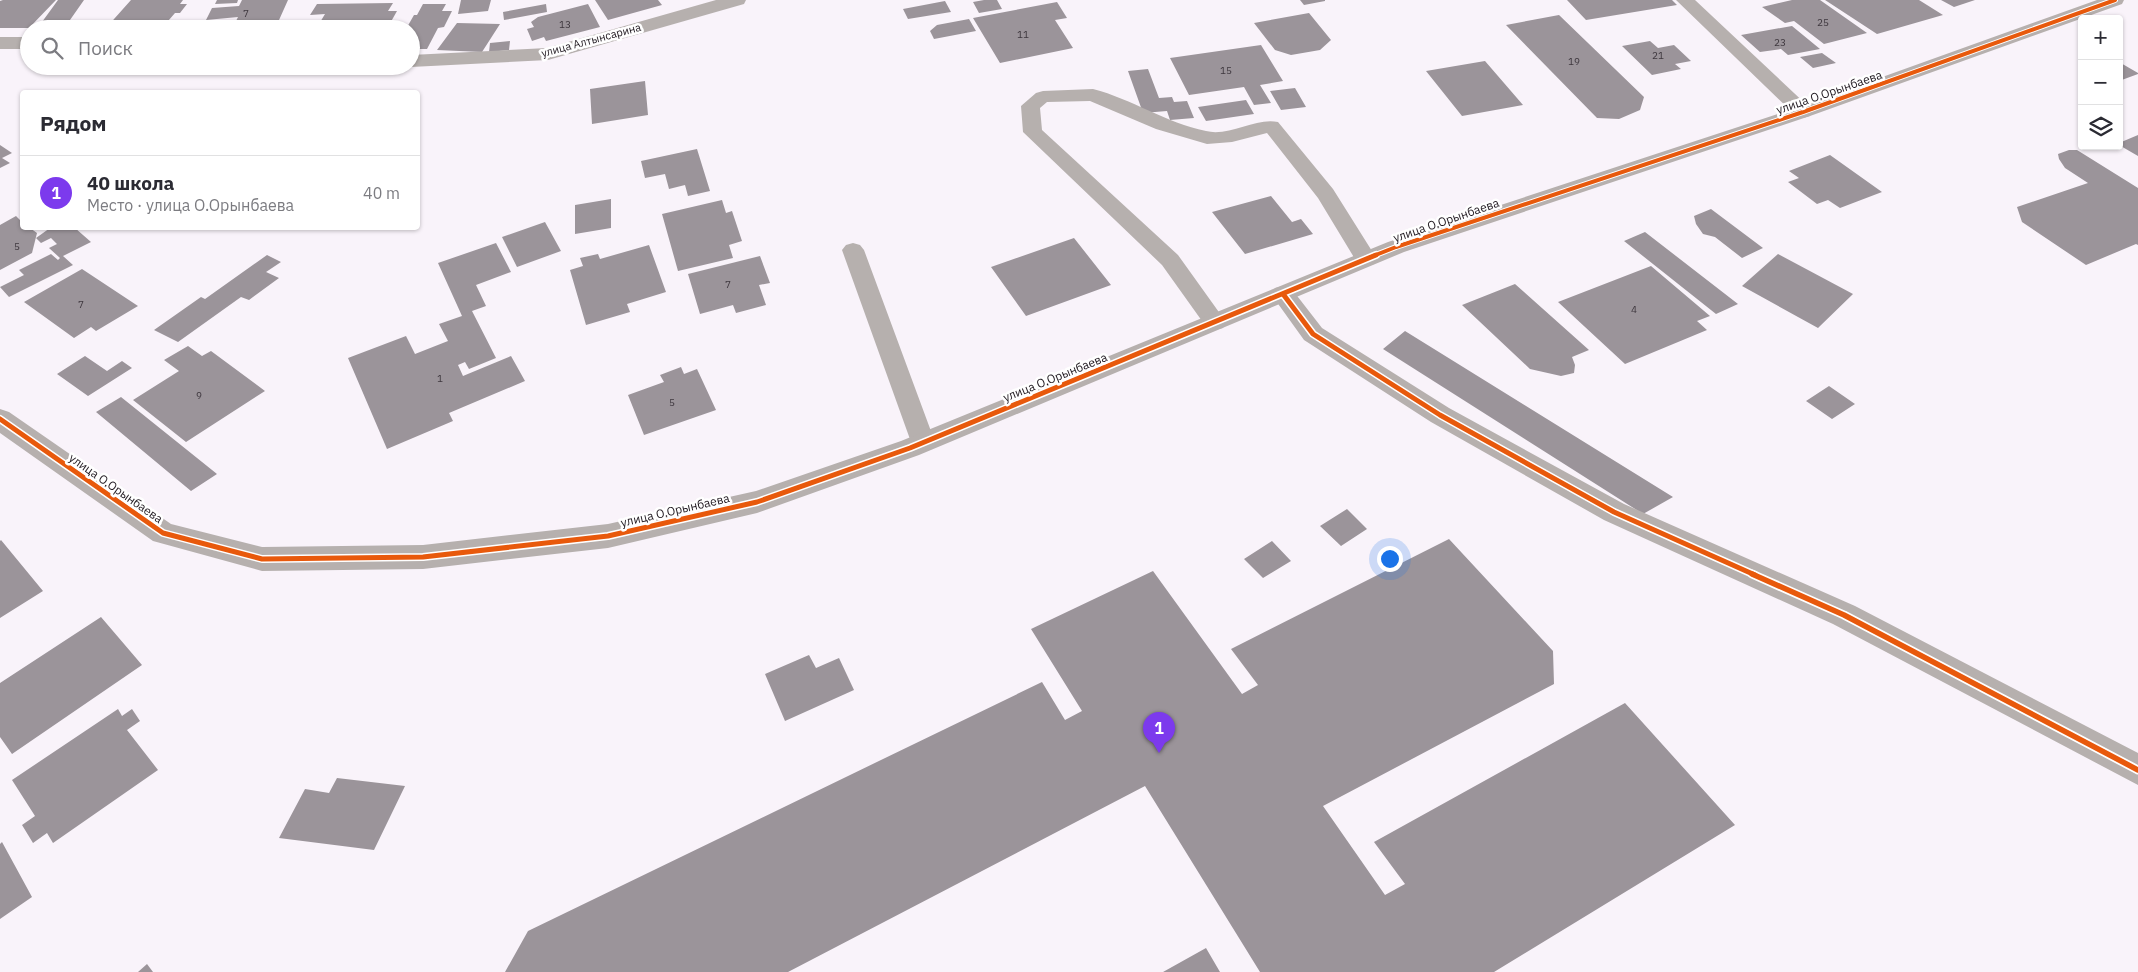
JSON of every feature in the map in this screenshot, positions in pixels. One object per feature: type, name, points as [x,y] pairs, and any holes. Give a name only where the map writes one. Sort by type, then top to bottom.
[{"type":"street","name":"улица Алтынсарина","points":[[420,61],[548,54],[737,0]]},
{"type":"street","name":"улица О.Орынбаева","points":[[0,419],[163,533],[262,559],[423,557],[608,536],[757,502],[923,442],[1396,247],[1803,112],[2115,0]]},
{"type":"street","points":[[0,43],[20,42]]},
{"type":"street","points":[[1283,294],[1313,334],[1440,414],[1614,512],[1844,615],[2138,770]]},
{"type":"lane","points":[[1685,0],[1803,112]]},
{"type":"lane","points":[[1215,322],[1170,260],[1033,132],[1030,106],[1043,97],[1093,95],[1163,125],[1207,138],[1232,136],[1271,126],[1326,194],[1366,259]]},
{"type":"lane","points":[[853,250],[923,442]]},
{"type":"building","points":[[56,0],[37,20],[20,20],[20,28],[0,28],[0,1]]},
{"type":"building","points":[[58,0],[84,0],[70,20],[43,20]]},
{"type":"building","points":[[131,0],[183,0],[180,4],[187,4],[180,13],[175,13],[169,20],[113,20]]},
{"type":"building","points":[[217,0],[238,0],[237,3],[215,4]]},
{"type":"building","points":[[242,0],[288,0],[279,20],[236,20],[238,17],[206,20],[212,8],[239,6]]},
{"type":"building","points":[[461,0],[491,0],[488,11],[458,14]]},
{"type":"building","points":[[595,0],[658,0],[662,5],[608,20]]},
{"type":"building","points":[[997,0],[1002,9],[979,13],[973,2]]},
{"type":"building","points":[[1300,0],[1325,0],[1325,1],[1304,5]]},
{"type":"building","points":[[1567,0],[1672,0],[1677,5],[1586,20]]},
{"type":"building","points":[[1792,0],[1820,0],[1867,33],[1824,44],[1794,21],[1785,23],[1762,7]]},
{"type":"building","points":[[1825,0],[1919,0],[1943,15],[1877,34]]},
{"type":"building","points":[[1941,0],[1975,0],[1954,7]]},
{"type":"building","points":[[945,1],[951,12],[908,19],[903,9]]},
{"type":"building","points":[[1057,2],[1067,18],[1055,20],[1073,48],[1000,63],[973,18]]},
{"type":"building","points":[[393,3],[388,11],[397,11],[392,20],[321,20],[325,14],[310,15],[317,4]]},
{"type":"building","points":[[423,4],[446,4],[442,11],[452,11],[444,27],[438,28],[427,49],[420,49],[420,20],[411,20],[414,15],[417,15]]},
{"type":"building","points":[[546,4],[547,12],[504,20],[503,12]]},
{"type":"building","points":[[588,4],[600,27],[546,41],[544,37],[532,41],[527,29],[534,27],[531,22],[538,17]]},
{"type":"building","points":[[1309,13],[1331,40],[1320,50],[1291,55],[1275,50],[1254,23]]},
{"type":"building","points":[[1559,15],[1644,97],[1640,110],[1619,119],[1597,118],[1506,25]]},
{"type":"building","points":[[969,19],[976,31],[934,39],[930,31],[937,25]]},
{"type":"building","points":[[457,23],[500,24],[482,52],[437,50]]},
{"type":"building","points":[[1792,26],[1820,49],[1788,55],[1781,49],[1760,52],[1741,35]]},
{"type":"building","points":[[510,41],[509,50],[489,52],[490,43]]},
{"type":"building","points":[[1650,41],[1658,48],[1674,45],[1691,61],[1675,64],[1681,69],[1652,75],[1622,46]]},
{"type":"building","points":[[1261,45],[1283,81],[1260,85],[1271,103],[1254,105],[1244,87],[1189,95],[1170,58]]},
{"type":"building","points":[[1822,53],[1836,63],[1813,68],[1800,57]]},
{"type":"building","points":[[1485,61],[1523,105],[1462,116],[1426,71]]},
{"type":"building","points":[[2123,64],[2138,73],[2123,80]]},
{"type":"building","points":[[1148,69],[1159,98],[1172,97],[1174,102],[1187,101],[1194,118],[1170,120],[1167,111],[1143,113],[1128,71]]},
{"type":"building","points":[[645,81],[648,115],[592,124],[590,89]]},
{"type":"building","points":[[1295,88],[1306,107],[1281,110],[1270,91]]},
{"type":"building","points":[[1246,100],[1254,114],[1206,121],[1198,107]]},
{"type":"building","points":[[2138,135],[2138,156],[2123,147],[2123,141]]},
{"type":"building","points":[[0,145],[12,153],[2,158],[10,163],[0,168]]},
{"type":"building","points":[[697,149],[710,191],[688,196],[685,185],[669,189],[665,174],[645,178],[641,161]]},
{"type":"building","points":[[2069,150],[2077,150],[2138,188],[2138,245],[2136,244],[2086,265],[2022,222],[2017,207],[2088,183],[2065,168],[2059,159],[2058,154]]},
{"type":"building","points":[[1830,155],[1882,192],[1840,208],[1828,200],[1817,204],[1788,182],[1799,178],[1789,171]]},
{"type":"building","points":[[1271,196],[1292,222],[1301,219],[1313,234],[1245,254],[1212,212]]},
{"type":"building","points":[[611,199],[611,228],[575,234],[575,205]]},
{"type":"building","points":[[722,200],[726,213],[732,211],[742,241],[729,245],[733,258],[678,271],[662,214]]},
{"type":"building","points":[[1711,209],[1763,248],[1742,258],[1715,237],[1703,234],[1696,224],[1694,216]]},
{"type":"building","points":[[16,216],[20,220],[20,230],[33,230],[37,233],[32,253],[0,270],[0,225]]},
{"type":"building","points":[[545,222],[561,251],[517,267],[502,237]]},
{"type":"building","points":[[47,230],[77,230],[91,242],[63,256],[73,265],[9,297],[0,287],[24,275],[19,270],[51,254],[58,260],[60,258],[49,248],[57,244],[51,238],[41,243],[36,238]]},
{"type":"building","points":[[1645,232],[1738,304],[1716,314],[1624,241]]},
{"type":"building","points":[[1074,238],[1111,285],[1026,316],[991,267]]},
{"type":"building","points":[[496,243],[511,272],[476,285],[486,306],[472,311],[496,358],[469,369],[465,362],[458,365],[463,376],[511,356],[525,381],[449,413],[453,421],[387,449],[348,358],[406,336],[415,354],[448,341],[439,324],[462,316],[438,263]]},
{"type":"building","points":[[649,245],[666,292],[627,304],[630,312],[586,325],[570,270],[583,266],[580,258],[598,254],[600,259]]},
{"type":"building","points":[[1778,254],[1853,294],[1818,328],[1742,286]]},
{"type":"building","points":[[267,255],[281,262],[266,272],[279,278],[249,300],[241,297],[178,342],[154,330],[201,297],[205,299]]},
{"type":"building","points":[[760,256],[770,283],[759,285],[766,305],[736,313],[733,305],[700,314],[688,274]]},
{"type":"building","points":[[1651,266],[1710,316],[1697,321],[1707,330],[1625,364],[1558,302]]},
{"type":"building","points":[[82,269],[138,306],[96,331],[91,327],[74,338],[24,302]]},
{"type":"building","points":[[1515,284],[1589,350],[1572,357],[1575,365],[1574,373],[1561,376],[1530,369],[1462,305]]},
{"type":"building","points":[[1405,331],[1673,497],[1643,514],[1383,349]]},
{"type":"building","points":[[188,346],[202,356],[211,351],[265,391],[186,442],[133,400],[179,371],[164,360]]},
{"type":"building","points":[[85,356],[107,371],[122,361],[132,368],[88,396],[57,374]]},
{"type":"building","points":[[681,367],[684,374],[697,369],[716,410],[644,435],[628,395],[664,382],[660,375]]},
{"type":"building","points":[[1829,386],[1855,404],[1832,419],[1806,401]]},
{"type":"building","points":[[121,397],[217,474],[191,491],[96,412]]},
{"type":"building","points":[[1347,509],[1367,529],[1341,546],[1320,526]]},
{"type":"building","points":[[1449,539],[1553,651],[1554,684],[1323,806],[1385,895],[1405,884],[1374,842],[1625,703],[1735,825],[1494,972],[1260,972],[1145,786],[788,972],[505,972],[528,931],[1042,682],[1065,720],[1082,711],[1031,629],[1153,571],[1242,694],[1258,685],[1231,649]]},
{"type":"building","points":[[0,541],[43,591],[0,618]]},
{"type":"building","points":[[1272,541],[1291,561],[1263,578],[1244,559]]},
{"type":"building","points":[[101,617],[142,665],[12,754],[0,737],[0,683]]},
{"type":"building","points":[[809,655],[816,668],[839,658],[854,690],[785,721],[765,674]]},
{"type":"building","points":[[118,709],[122,716],[132,709],[140,721],[127,730],[158,770],[53,843],[47,833],[33,843],[22,825],[35,816],[12,780]]},
{"type":"building","points":[[337,778],[405,786],[374,850],[279,838],[305,789],[329,793]]},
{"type":"building","points":[[2,842],[32,897],[0,919],[0,844]]},
{"type":"building","points":[[1206,948],[1220,972],[1163,972]]},
{"type":"building","points":[[147,964],[153,972],[138,972]]},
{"type":"cycle path","points":[[0,419],[163,533],[262,559],[423,557],[608,536],[757,502],[910,448],[1396,247],[1803,112],[2115,0]]},
{"type":"cycle path","points":[[1283,294],[1313,334],[1440,415],[1614,512],[1844,615],[2138,770]]},
{"type":"place","name":"40 школа","points":[[1159,753]]}]
